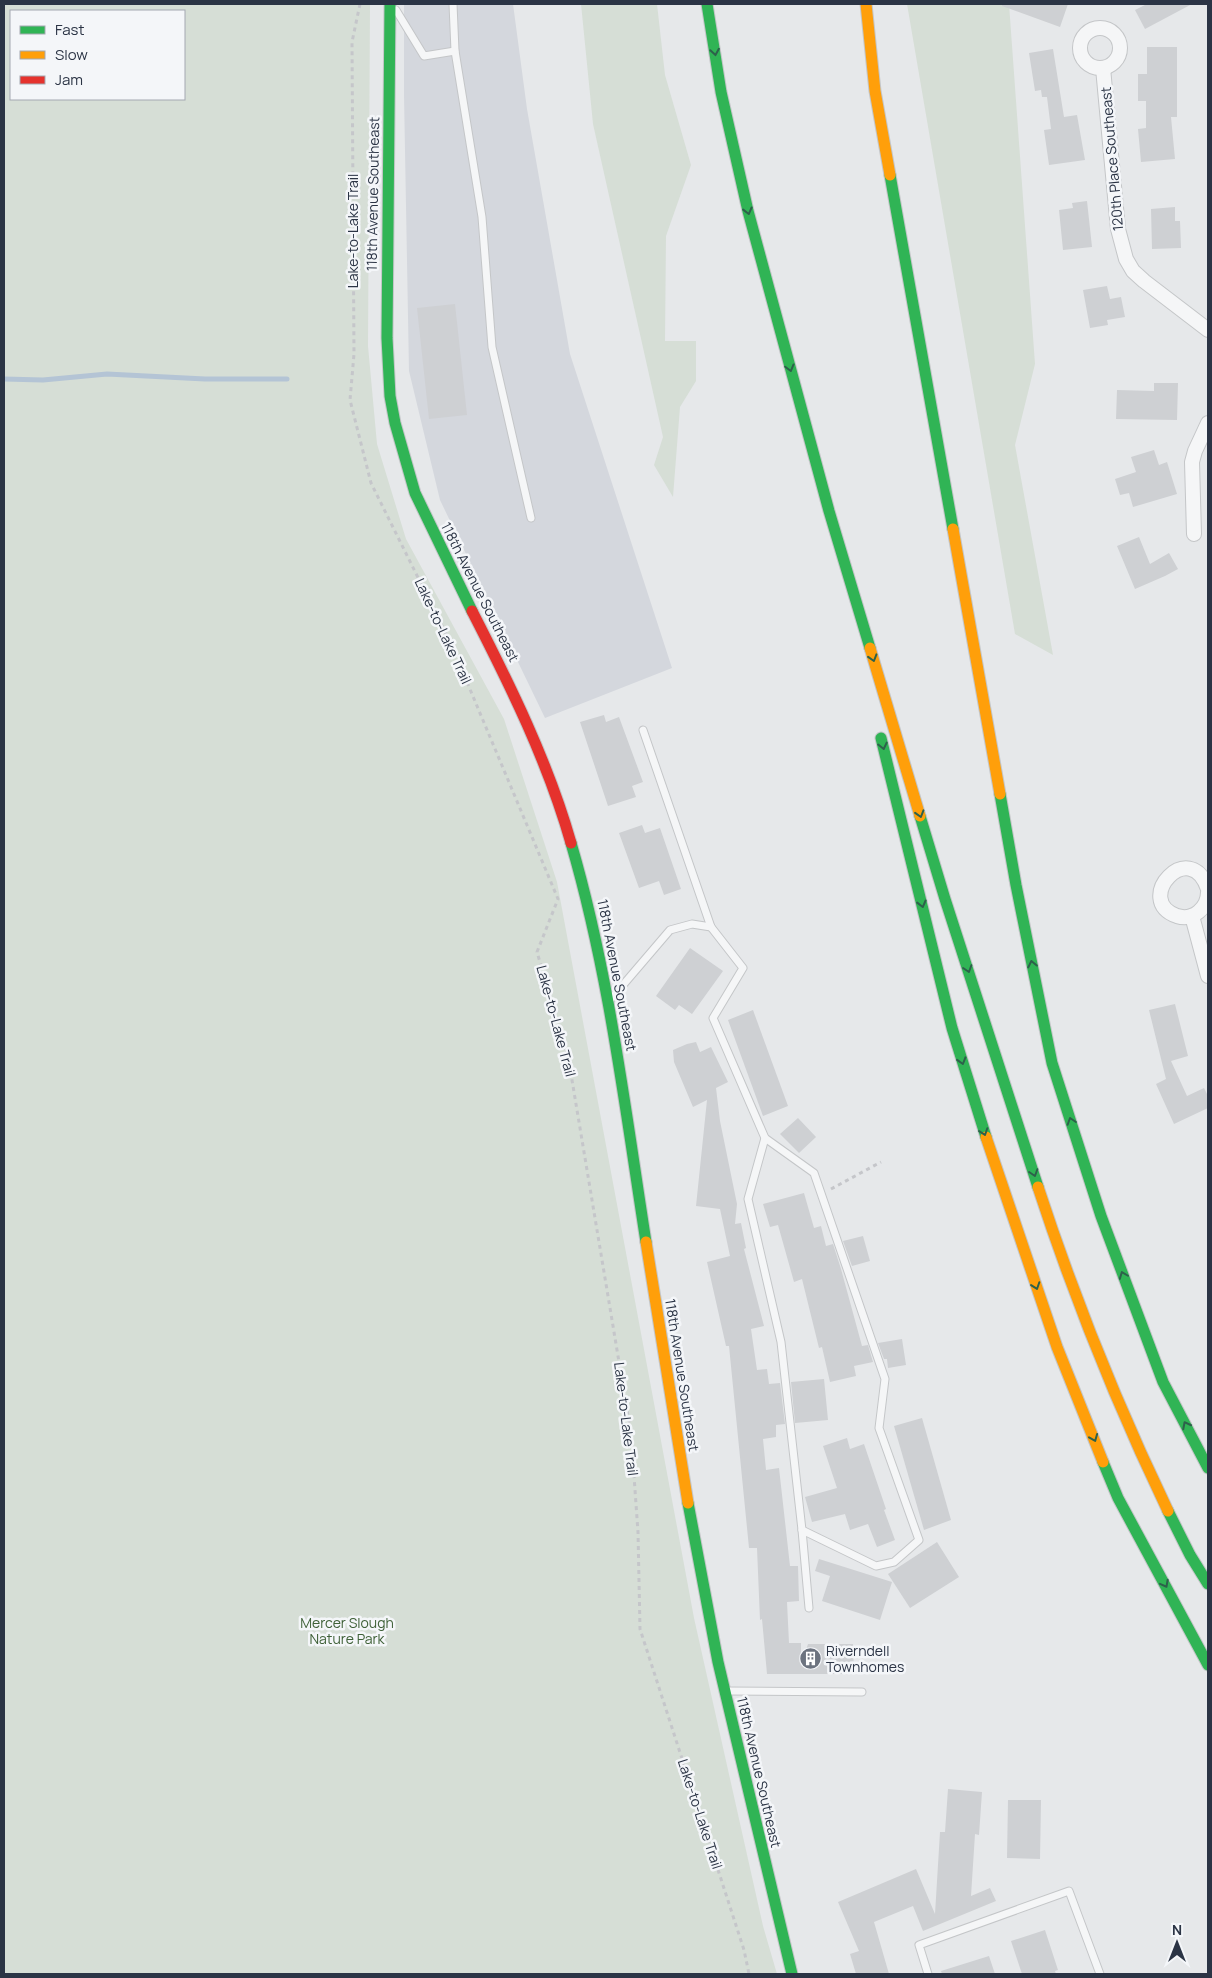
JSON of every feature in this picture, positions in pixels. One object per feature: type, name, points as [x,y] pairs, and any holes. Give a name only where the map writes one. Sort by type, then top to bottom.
[{"type":"main road","name":"118th Avenue Southeast","points":[[391,4],[387,338],[390,396],[395,423],[415,492],[440,547],[505,676],[556,797],[586,894],[609,1002],[675,1427],[696,1548],[725,1691],[792,1974]]},
{"type":"main road","points":[[707,4],[721,92],[748,212],[829,511],[946,899],[1043,1202],[1090,1330],[1144,1463],[1190,1555],[1208,1584]]},
{"type":"main road","points":[[866,4],[878,111],[1012,865],[1052,1063],[1101,1216],[1163,1382],[1208,1468]]},
{"type":"main road","points":[[829,511],[868,680]]},
{"type":"main road","points":[[878,727],[952,1028],[981,1122],[1057,1347],[1118,1498],[1208,1665]]},
{"type":"street","name":"120th Place Southeast","points":[[1103,68],[1118,229],[1126,259],[1132,271],[1144,282],[1208,330]]},
{"type":"street","points":[[1194,534],[1191,472],[1195,451],[1208,422]]},
{"type":"street","points":[[1177,870],[1193,870],[1206,881],[1208,891],[1205,905],[1192,916],[1177,916],[1165,907],[1160,893],[1165,879],[1177,870]]},
{"type":"street","points":[[1192,916],[1208,976]]},
{"type":"lane","points":[[391,4],[424,56],[455,52]]},
{"type":"lane","points":[[453,4],[455,52],[482,217],[492,347],[532,518]]},
{"type":"lane","points":[[643,730],[711,927],[743,968],[713,1018],[765,1138],[814,1173],[885,1379],[879,1428],[919,1540],[894,1562],[876,1566],[802,1530]]},
{"type":"lane","points":[[609,1002],[670,930],[692,924],[711,927]]},
{"type":"lane","points":[[765,1138],[748,1199],[781,1342],[809,1608]]},
{"type":"lane","points":[[725,1691],[862,1692]]},
{"type":"lane","points":[[928,1974],[919,1945],[1069,1891],[1100,1974]]},
{"type":"path","name":"Lake-to-Lake Trail","points":[[360,4],[352,42],[354,354],[350,400],[370,483],[451,644],[558,899],[537,952],[568,1056],[631,1434],[638,1532],[640,1629],[744,1950],[749,1974]]},
{"type":"path","points":[[821,1194],[881,1162]]},
{"type":"shaded area","points":[[404,4],[513,4],[527,109],[570,354],[672,668],[545,718],[440,500],[409,371]]},
{"type":"green space","name":"Mercer Slough Nature Park","points":[[4,4],[370,4],[368,346],[377,444],[406,539],[504,719],[557,882],[694,1618],[763,1926],[777,1974],[4,1974]]},
{"type":"green space","points":[[581,4],[657,4],[665,75],[691,165],[666,236],[665,341],[696,341],[696,381],[680,407],[673,497],[654,465],[663,437],[593,124]]},
{"type":"green space","points":[[907,4],[1009,4],[1035,364],[1015,445],[1053,655],[1015,634]]},
{"type":"building","points":[[1002,4],[1068,4],[1060,27],[1002,6]]},
{"type":"building","points":[[1147,4],[1192,4],[1145,29],[1135,10]]},
{"type":"building","points":[[1147,47],[1177,47],[1177,117],[1171,117],[1175,159],[1141,162],[1138,129],[1146,128],[1146,101],[1138,101],[1138,74],[1147,74]]},
{"type":"building","points":[[1053,49],[1064,117],[1077,115],[1085,160],[1049,165],[1044,130],[1051,129],[1047,97],[1042,97],[1041,90],[1035,91],[1029,53]]},
{"type":"building","points":[[1087,201],[1092,247],[1063,250],[1059,210],[1073,208],[1072,203]]},
{"type":"building","points":[[1175,207],[1175,221],[1180,221],[1181,248],[1152,249],[1151,209]]},
{"type":"building","points":[[1107,286],[1110,299],[1121,297],[1125,317],[1107,320],[1108,325],[1090,328],[1083,290]]},
{"type":"building","points":[[455,304],[467,415],[429,419],[417,308]]},
{"type":"building","points":[[1154,383],[1178,383],[1177,420],[1116,419],[1117,390],[1154,391]]},
{"type":"building","points":[[1154,450],[1159,465],[1167,462],[1177,494],[1133,507],[1129,493],[1120,495],[1115,479],[1136,472],[1131,457]]},
{"type":"building","points":[[1139,537],[1150,564],[1169,553],[1178,569],[1135,589],[1117,546]]},
{"type":"building","points":[[604,715],[606,722],[619,717],[643,782],[632,786],[636,797],[608,806],[580,722]]},
{"type":"building","points":[[642,825],[645,833],[660,828],[681,889],[664,895],[659,881],[639,888],[619,833]]},
{"type":"building","points":[[690,948],[723,971],[692,1014],[679,1005],[675,1010],[656,996]]},
{"type":"building","points":[[1175,1004],[1188,1056],[1171,1061],[1187,1096],[1204,1088],[1208,1096],[1208,1108],[1174,1124],[1156,1084],[1166,1079],[1149,1010]]},
{"type":"building","points":[[753,1010],[788,1106],[763,1116],[728,1020]]},
{"type":"building","points":[[696,1042],[700,1052],[711,1047],[728,1082],[716,1088],[720,1121],[737,1204],[735,1224],[741,1223],[746,1248],[744,1249],[764,1326],[751,1329],[757,1370],[767,1369],[769,1384],[780,1383],[785,1424],[776,1425],[776,1437],[763,1439],[766,1470],[779,1468],[790,1566],[798,1566],[799,1601],[787,1602],[789,1643],[801,1643],[801,1665],[808,1644],[853,1644],[854,1674],[767,1674],[762,1619],[760,1620],[757,1548],[749,1548],[729,1346],[726,1346],[707,1262],[730,1256],[720,1209],[696,1206],[707,1100],[693,1107],[674,1062],[673,1050]]},
{"type":"building","points":[[798,1118],[816,1137],[799,1153],[780,1134]]},
{"type":"building","points":[[804,1193],[814,1228],[821,1226],[826,1246],[833,1244],[862,1346],[868,1345],[873,1362],[854,1366],[856,1376],[830,1382],[822,1347],[819,1348],[802,1279],[794,1282],[778,1225],[770,1227],[763,1204]]},
{"type":"building","points":[[863,1236],[870,1261],[852,1266],[843,1241]]},
{"type":"building","points":[[902,1339],[906,1365],[888,1368],[887,1359],[884,1359],[878,1343]]},
{"type":"building","points":[[824,1379],[828,1420],[795,1423],[791,1382]]},
{"type":"building","points":[[922,1418],[951,1520],[924,1530],[894,1426]]},
{"type":"building","points":[[847,1438],[850,1449],[864,1444],[895,1540],[877,1547],[868,1524],[850,1530],[845,1514],[812,1522],[805,1497],[837,1488],[823,1446]]},
{"type":"building","points":[[937,1542],[959,1577],[910,1608],[888,1574]]},
{"type":"building","points":[[819,1559],[892,1582],[880,1620],[822,1601],[830,1576],[815,1571]]},
{"type":"building","points":[[948,1789],[982,1792],[979,1835],[975,1834],[971,1896],[990,1888],[996,1901],[923,1931],[913,1906],[874,1922],[889,1974],[856,1974],[850,1954],[859,1951],[838,1902],[916,1869],[935,1914],[940,1832],[945,1832]]},
{"type":"building","points":[[1008,1800],[1041,1800],[1040,1859],[1007,1858]]},
{"type":"building","points":[[1045,1930],[1058,1970],[1055,1971],[1056,1974],[1022,1974],[1011,1941]]},
{"type":"building","points":[[989,1956],[995,1974],[942,1974],[941,1971]]},
{"type":"waterway","points":[[4,379],[43,380],[107,374],[205,379],[287,379]]},
{"type":"traffic: fast","points":[[390,4],[387,338],[390,396],[395,423],[415,493],[472,611]]},
{"type":"traffic: fast","points":[[707,4],[721,92],[748,211],[829,511],[870,648]]},
{"type":"traffic: fast","points":[[890,175],[953,529]]},
{"type":"traffic: fast","points":[[881,738],[952,1028],[986,1137]]},
{"type":"traffic: fast","points":[[1000,794],[1016,885],[1052,1063],[1101,1216],[1163,1382],[1208,1468]]},
{"type":"traffic: fast","points":[[920,816],[1038,1187]]},
{"type":"traffic: fast","points":[[571,843],[596,941],[606,991],[646,1242]]},
{"type":"traffic: fast","points":[[1103,1462],[1118,1498],[1208,1665]]},
{"type":"traffic: fast","points":[[688,1503],[718,1662],[792,1974]]},
{"type":"traffic: fast","points":[[1168,1511],[1190,1555],[1208,1584]]},
{"type":"traffic: slow","points":[[866,4],[875,91],[890,175]]},
{"type":"traffic: slow","points":[[953,529],[1000,794]]},
{"type":"traffic: slow","points":[[870,648],[920,816]]},
{"type":"traffic: slow","points":[[986,1137],[1057,1347],[1103,1462]]},
{"type":"traffic: slow","points":[[1038,1187],[1066,1269],[1098,1351],[1168,1511]]},
{"type":"traffic: slow","points":[[646,1242],[688,1503]]},
{"type":"traffic: jam","points":[[472,611],[540,754],[571,843]]},
{"type":"place","name":"Riverndell Townhomes","points":[[810,1659]]}]
